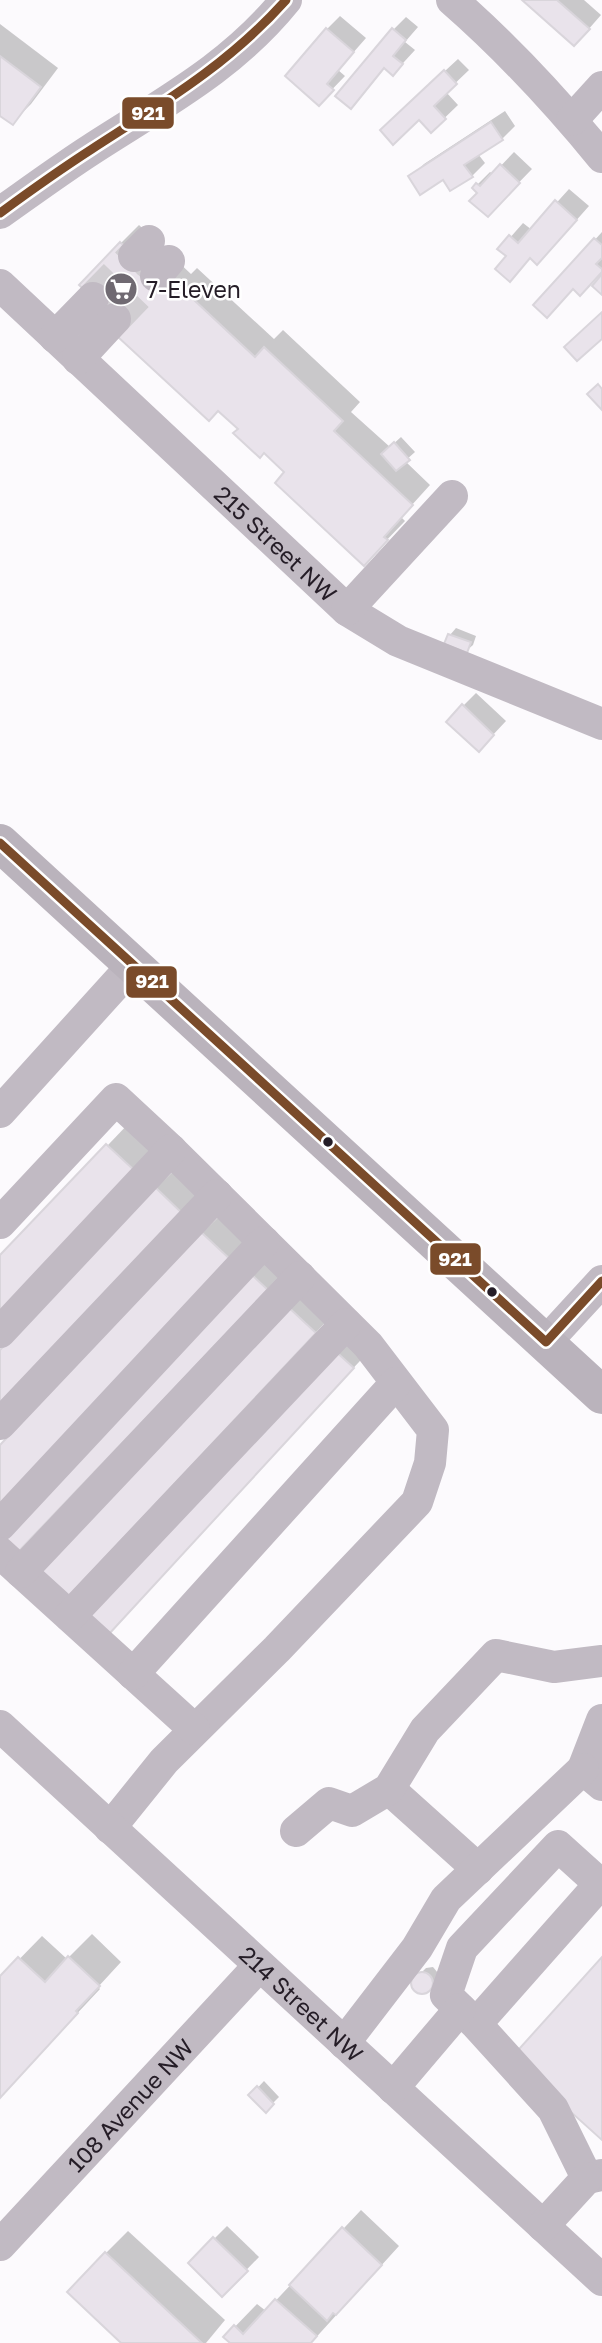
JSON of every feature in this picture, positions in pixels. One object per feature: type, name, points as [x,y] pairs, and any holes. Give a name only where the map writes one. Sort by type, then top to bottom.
[{"type":"main road","points":[[0,843],[602,1395]]},
{"type":"street","points":[[0,213],[93,148],[192,87],[234,55],[286,0]]},
{"type":"street","points":[[452,0],[490,34],[572,120],[602,157]]},
{"type":"street","points":[[572,120],[602,87]]},
{"type":"street","name":"215 Street NW","points":[[0,285],[347,610],[398,641],[602,724]]},
{"type":"street","points":[[55,337],[104,309],[78,359]]},
{"type":"street","points":[[347,610],[452,496]]},
{"type":"street","points":[[0,1112],[134,964]]},
{"type":"street","points":[[0,1223],[116,1099],[368,1345],[433,1430],[430,1463],[417,1502],[276,1649],[194,1729],[164,1761],[110,1828]]},
{"type":"street","points":[[0,1332],[171,1150]]},
{"type":"street","points":[[0,1424],[217,1195]]},
{"type":"street","points":[[0,1525],[264,1242]]},
{"type":"street","points":[[194,1729],[11,1563],[300,1277]]},
{"type":"street","points":[[545,1342],[602,1280]]},
{"type":"street","points":[[70,1616],[346,1324]]},
{"type":"street","points":[[133,1674],[396,1383]]},
{"type":"street","points":[[296,1831],[329,1803],[352,1811],[389,1789],[425,1730],[496,1655],[554,1667],[602,1661]]},
{"type":"street","points":[[344,2043],[416,1948],[446,1899],[478,1869],[592,1777],[602,1720]]},
{"type":"street","name":"214 Street NW","points":[[0,1726],[602,2280]]},
{"type":"street","points":[[389,1789],[478,1869]]},
{"type":"street","points":[[393,2088],[468,2017],[600,1884],[558,1846],[462,1948],[446,1995],[468,2017],[553,2109],[595,2177],[543,2226]]},
{"type":"street","name":"108 Avenue NW","points":[[0,2245],[259,1966]]},
{"type":"building","points":[[522,0],[557,0],[590,29],[574,46]]},
{"type":"building","points":[[326,28],[354,52],[327,84],[334,90],[319,106],[285,76]]},
{"type":"building","points":[[392,28],[406,40],[393,56],[403,64],[393,76],[384,68],[351,109],[335,96]]},
{"type":"building","points":[[0,56],[41,87],[13,125],[0,116]]},
{"type":"building","points":[[444,70],[457,84],[434,106],[446,119],[431,133],[419,120],[393,145],[380,130]]},
{"type":"building","points":[[491,122],[503,140],[464,165],[473,177],[450,191],[443,180],[420,195],[408,176]]},
{"type":"building","points":[[500,164],[520,183],[488,217],[469,201],[477,193],[472,188],[476,183],[480,186]]},
{"type":"building","points":[[555,200],[577,220],[537,265],[530,258],[510,282],[495,269],[506,256],[497,249],[509,235],[518,243]]},
{"type":"building","points":[[594,238],[602,245],[602,258],[596,264],[602,272],[580,296],[573,289],[547,318],[533,305]]},
{"type":"building","points":[[120,242],[172,291],[178,285],[255,357],[264,347],[343,421],[334,431],[413,505],[384,537],[388,540],[364,566],[275,483],[284,472],[264,453],[260,458],[233,433],[238,429],[218,411],[209,421],[118,337],[126,329],[79,285]]},
{"type":"building","points":[[602,274],[602,295],[592,286]]},
{"type":"building","points":[[602,312],[602,339],[577,361],[564,347]]},
{"type":"building","points":[[598,384],[602,389],[602,410],[587,394]]},
{"type":"building","points":[[394,442],[410,460],[396,471],[381,454]]},
{"type":"building","points":[[448,634],[471,642],[467,653],[444,644]]},
{"type":"building","points":[[462,704],[494,735],[479,752],[446,722]]},
{"type":"building","points":[[106,1144],[135,1171],[0,1314],[0,1255]]},
{"type":"building","points":[[155,1187],[185,1216],[0,1411],[0,1350]]},
{"type":"building","points":[[201,1232],[232,1261],[0,1506],[0,1445]]},
{"type":"building","points":[[250,1273],[268,1290],[19,1551],[2,1534]]},
{"type":"building","points":[[285,1304],[316,1333],[69,1596],[37,1567]]},
{"type":"building","points":[[333,1349],[354,1368],[109,1634],[88,1614]]},
{"type":"building","points":[[68,1956],[100,1986],[0,2098],[0,1976],[18,1957],[45,1982]]},
{"type":"building","points":[[602,1957],[602,2140],[511,2058]]},
{"type":"building","points":[[422,1972],[430,1975],[433,1983],[430,1991],[422,1994],[414,1991],[411,1983],[414,1975]]},
{"type":"building","points":[[257,2086],[274,2104],[266,2113],[248,2095]]},
{"type":"building","points":[[342,2227],[382,2265],[336,2315],[333,2313],[327,2321],[289,2285]]},
{"type":"building","points":[[213,2237],[248,2271],[222,2297],[188,2263]]},
{"type":"building","points":[[105,2252],[202,2343],[121,2343],[67,2292]]},
{"type":"building","points":[[275,2299],[317,2336],[311,2343],[230,2343],[223,2337],[234,2325],[243,2334]]},
{"type":"tunnel","points":[[93,298],[134,256]]},
{"type":"tunnel","points":[[115,319],[156,276]]},
{"type":"transit line","name":"921","points":[[0,213],[194,81],[242,44],[286,0]]},
{"type":"transit line","name":"921","points":[[0,843],[546,1342],[602,1281]]},
{"type":"place","name":"7-Eleven","points":[[121,289]]}]
